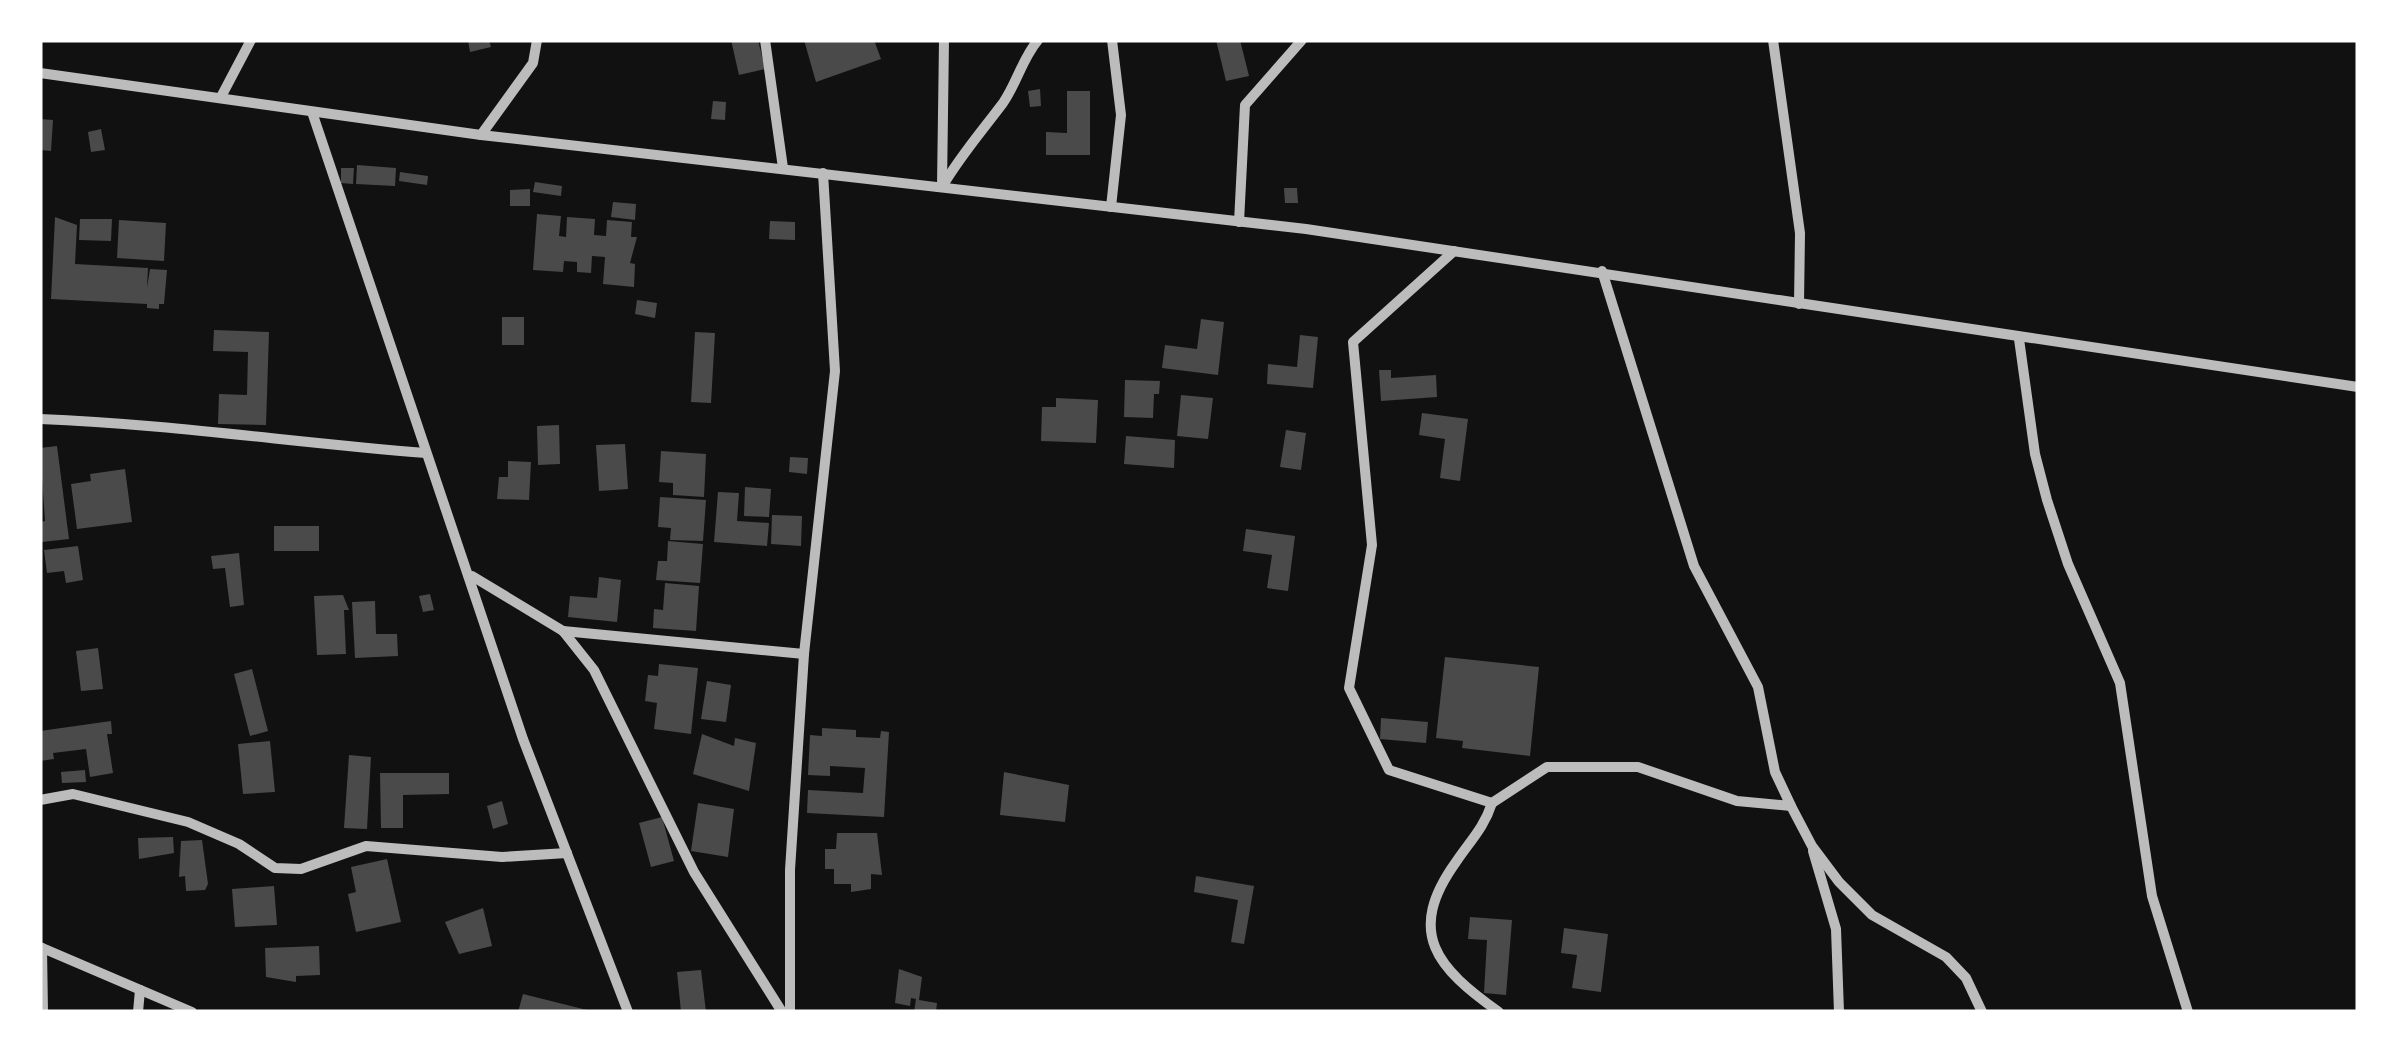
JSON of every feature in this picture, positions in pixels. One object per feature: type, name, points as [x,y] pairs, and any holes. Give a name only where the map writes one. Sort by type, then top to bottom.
[{"type":"street","points":[[222,95],[251,40]]},
{"type":"street","points":[[481,135],[533,62],[537,40]]},
{"type":"street","points":[[764,40],[783,168]]},
{"type":"street","points":[[942,187],[944,40]]},
{"type":"street","points":[[942,187],[966,148],[1006,99],[1027,53],[1038,40]]},
{"type":"street","points":[[1111,207],[1121,114],[1112,40]]},
{"type":"street","points":[[1239,222],[1244,105],[1302,40]]},
{"type":"street","points":[[1773,40],[1800,233],[1799,304]]},
{"type":"street","points":[[40,73],[222,95],[312,112],[481,135],[1239,222],[1602,271],[2019,339],[2358,387]]},
{"type":"street","points":[[312,112],[523,739],[628,1012]]},
{"type":"street","points":[[790,1012],[790,870],[804,654],[835,371],[824,173]]},
{"type":"street","points":[[1454,251],[1354,342],[1372,545],[1349,688],[1389,770],[1492,804]]},
{"type":"street","points":[[1602,271],[1694,566],[1758,688],[1774,772],[1812,846],[1836,929],[1840,1012]]},
{"type":"street","points":[[2019,339],[2035,454],[2047,500],[2068,564],[2120,684],[2152,896],[2188,1012]]},
{"type":"street","points":[[40,419],[152,424],[274,441],[426,453]]},
{"type":"street","points":[[471,576],[563,631],[594,670],[694,872],[782,1012]]},
{"type":"street","points":[[563,631],[804,654]]},
{"type":"street","points":[[1499,1012],[1456,982],[1430,944],[1432,900],[1485,826],[1492,804],[1547,766],[1638,766],[1736,801],[1791,806]]},
{"type":"street","points":[[40,800],[73,794],[188,822],[240,844],[274,868],[302,868],[366,846],[502,857],[567,853]]},
{"type":"street","points":[[1812,846],[1872,915],[1946,957],[1966,978],[1982,1012]]},
{"type":"street","points":[[44,1012],[41,948],[192,1012]]},
{"type":"street","points":[[138,1012],[140,990]]},
{"type":"building","points":[[468,40],[489,40],[491,47],[470,52]]},
{"type":"building","points":[[731,40],[758,40],[765,69],[739,75]]},
{"type":"building","points":[[804,40],[874,40],[881,59],[816,82]]},
{"type":"building","points":[[1216,40],[1240,40],[1249,76],[1226,81]]},
{"type":"building","points":[[1040,89],[1041,106],[1030,107],[1028,91]]},
{"type":"building","points":[[1067,91],[1090,91],[1090,155],[1046,155],[1046,132],[1067,133]]},
{"type":"building","points":[[713,101],[726,102],[725,120],[711,119]]},
{"type":"building","points":[[40,119],[53,120],[51,151],[40,150]]},
{"type":"building","points":[[101,129],[105,150],[91,152],[88,132]]},
{"type":"building","points":[[357,165],[396,168],[395,186],[356,184]]},
{"type":"building","points":[[341,168],[354,168],[353,184],[341,183]]},
{"type":"building","points":[[400,172],[428,176],[427,185],[399,181]]},
{"type":"building","points":[[535,182],[562,186],[561,196],[533,192]]},
{"type":"building","points":[[1284,188],[1297,188],[1298,203],[1285,203]]},
{"type":"building","points":[[530,189],[530,206],[510,206],[510,190]]},
{"type":"building","points":[[613,202],[636,204],[635,220],[611,217]]},
{"type":"building","points":[[537,214],[561,216],[559,236],[566,237],[567,217],[595,219],[594,235],[606,236],[607,220],[632,222],[631,237],[637,237],[630,263],[635,264],[634,287],[603,284],[605,257],[592,256],[591,273],[577,272],[577,262],[564,261],[563,272],[533,270]]},
{"type":"building","points":[[55,217],[77,225],[75,264],[148,268],[147,288],[150,269],[167,270],[164,304],[159,304],[159,309],[147,308],[147,304],[51,299]]},
{"type":"building","points":[[80,219],[112,219],[111,241],[79,240]]},
{"type":"building","points":[[119,220],[166,223],[164,261],[117,258]]},
{"type":"building","points":[[770,221],[795,222],[795,240],[769,239]]},
{"type":"building","points":[[637,300],[657,303],[655,318],[635,314]]},
{"type":"building","points":[[502,317],[524,317],[524,345],[502,345]]},
{"type":"building","points":[[1201,319],[1224,322],[1218,375],[1162,368],[1165,345],[1197,349]]},
{"type":"building","points":[[214,330],[269,332],[266,425],[218,424],[219,394],[247,395],[248,352],[213,351]]},
{"type":"building","points":[[695,332],[715,333],[711,403],[691,402]]},
{"type":"building","points":[[1300,335],[1318,337],[1313,388],[1267,384],[1268,364],[1297,367]]},
{"type":"building","points":[[1379,370],[1391,370],[1391,378],[1436,375],[1437,397],[1381,401]]},
{"type":"building","points":[[1125,380],[1160,381],[1159,394],[1154,394],[1153,418],[1124,417]]},
{"type":"building","points":[[1181,395],[1213,398],[1208,439],[1177,436]]},
{"type":"building","points":[[1056,398],[1098,400],[1096,443],[1041,441],[1042,407],[1056,407]]},
{"type":"building","points":[[1422,413],[1468,419],[1460,481],[1440,478],[1445,439],[1419,435]]},
{"type":"building","points":[[559,425],[560,464],[538,465],[537,426]]},
{"type":"building","points":[[1286,430],[1306,433],[1301,470],[1280,467]]},
{"type":"building","points":[[1126,436],[1175,440],[1174,468],[1124,464]]},
{"type":"building","points":[[625,444],[628,489],[599,491],[596,445]]},
{"type":"building","points":[[57,446],[69,539],[42,542],[40,522],[45,521],[40,448]]},
{"type":"building","points":[[661,451],[706,454],[704,497],[673,495],[673,483],[659,482]]},
{"type":"building","points":[[790,457],[808,458],[807,474],[789,472]]},
{"type":"building","points":[[508,461],[531,462],[529,500],[497,499],[499,477],[508,477]]},
{"type":"building","points":[[125,469],[132,522],[77,529],[71,484],[91,481],[90,474]]},
{"type":"building","points":[[745,487],[771,489],[769,517],[744,516]]},
{"type":"building","points":[[718,492],[739,493],[737,521],[769,523],[767,546],[714,542]]},
{"type":"building","points":[[660,497],[706,500],[703,541],[670,540],[671,528],[658,527]]},
{"type":"building","points":[[772,515],[802,516],[801,546],[771,544]]},
{"type":"building","points":[[274,526],[319,526],[319,551],[274,551]]},
{"type":"building","points":[[1246,529],[1295,536],[1288,591],[1267,588],[1272,555],[1243,551]]},
{"type":"building","points":[[668,541],[703,544],[700,583],[656,580],[658,561],[667,561]]},
{"type":"building","points":[[78,546],[83,580],[66,583],[64,571],[47,573],[44,550]]},
{"type":"building","points":[[239,553],[244,605],[230,607],[225,568],[213,569],[211,556]]},
{"type":"building","points":[[599,577],[621,580],[617,622],[568,617],[570,596],[597,598]]},
{"type":"building","points":[[665,583],[699,586],[696,631],[653,628],[654,609],[663,610]]},
{"type":"building","points":[[430,594],[434,610],[423,612],[419,596]]},
{"type":"building","points":[[343,595],[349,610],[344,610],[346,654],[317,655],[314,596]]},
{"type":"building","points":[[375,601],[376,634],[397,634],[398,656],[355,658],[352,602]]},
{"type":"building","points":[[98,648],[103,689],[81,691],[76,651]]},
{"type":"building","points":[[1445,657],[1539,667],[1530,756],[1462,748],[1463,741],[1436,738]]},
{"type":"building","points":[[659,664],[698,668],[691,734],[654,729],[657,703],[645,701],[648,675],[658,676]]},
{"type":"building","points":[[252,669],[268,731],[250,736],[234,674]]},
{"type":"building","points":[[707,681],[731,685],[726,722],[701,719]]},
{"type":"building","points":[[1381,718],[1428,722],[1426,743],[1380,739]]},
{"type":"building","points":[[111,721],[112,734],[107,734],[113,773],[90,777],[86,749],[53,753],[54,759],[40,761],[40,731]]},
{"type":"building","points":[[822,728],[856,730],[856,737],[880,738],[881,731],[889,732],[884,817],[807,813],[808,790],[863,793],[865,768],[830,766],[830,776],[808,775],[810,735],[822,736]]},
{"type":"building","points":[[702,734],[734,746],[735,738],[756,743],[749,791],[693,774]]},
{"type":"building","points":[[270,741],[275,792],[243,794],[238,744]]},
{"type":"building","points":[[349,755],[371,757],[367,829],[344,828]]},
{"type":"building","points":[[85,770],[86,782],[62,783],[61,772]]},
{"type":"building","points":[[1004,772],[1069,785],[1065,822],[1000,815]]},
{"type":"building","points":[[380,773],[449,773],[449,794],[403,795],[403,828],[381,828]]},
{"type":"building","points":[[502,801],[508,824],[493,829],[487,806]]},
{"type":"building","points":[[698,803],[734,809],[728,857],[691,851]]},
{"type":"building","points":[[662,817],[674,861],[651,867],[639,823]]},
{"type":"building","points":[[837,833],[877,833],[882,875],[871,874],[871,889],[851,892],[851,884],[834,884],[834,869],[825,869],[825,849],[836,849]]},
{"type":"building","points":[[173,837],[174,853],[139,859],[138,838]]},
{"type":"building","points":[[202,840],[208,884],[205,890],[186,891],[185,876],[179,877],[181,841]]},
{"type":"building","points":[[387,859],[401,922],[356,932],[348,894],[356,892],[351,867]]},
{"type":"building","points":[[1196,876],[1254,886],[1244,944],[1231,942],[1238,900],[1194,892]]},
{"type":"building","points":[[274,886],[277,925],[235,927],[232,889]]},
{"type":"building","points":[[483,908],[492,946],[459,954],[445,922]]},
{"type":"building","points":[[1470,917],[1512,920],[1506,995],[1484,993],[1487,940],[1468,939]]},
{"type":"building","points":[[1564,928],[1608,934],[1601,992],[1572,988],[1577,955],[1561,953]]},
{"type":"building","points":[[319,946],[320,975],[296,976],[296,982],[266,977],[265,948]]},
{"type":"building","points":[[899,969],[922,977],[919,1000],[937,1003],[936,1012],[914,1012],[916,999],[911,998],[910,1006],[895,1003]]},
{"type":"building","points":[[701,970],[706,1012],[681,1012],[677,972]]},
{"type":"building","points":[[523,994],[591,1011],[518,1012]]}]
